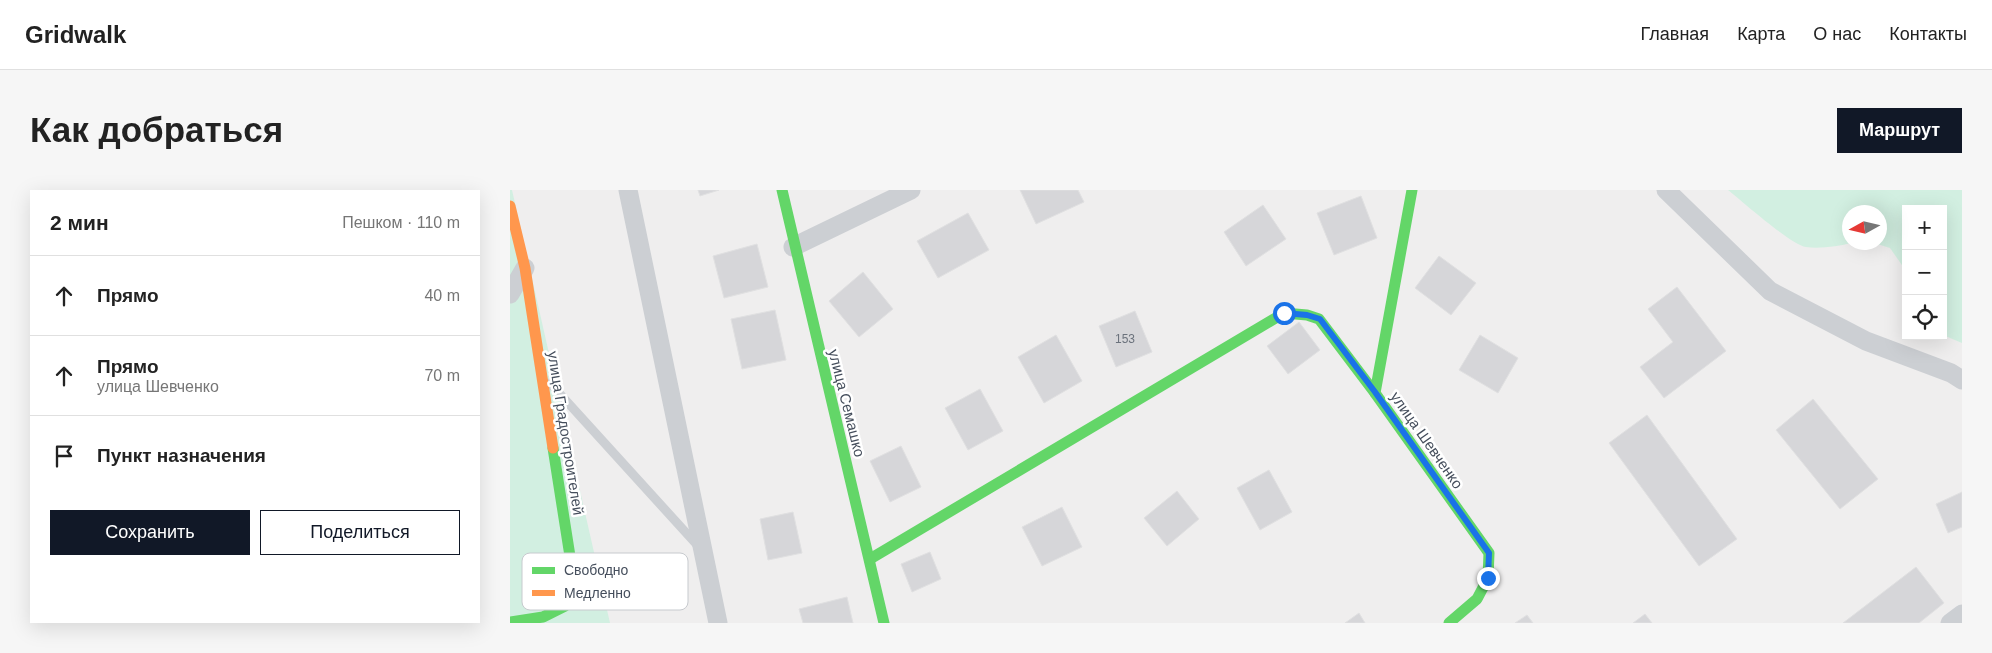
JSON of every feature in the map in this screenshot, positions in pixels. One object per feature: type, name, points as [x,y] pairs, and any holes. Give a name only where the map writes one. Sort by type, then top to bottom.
[{"type":"street","points":[[628,190],[718,623]]},
{"type":"street","name":"улица Семашко","points":[[782,190],[884,623]]},
{"type":"street","points":[[794,247],[911,190]]},
{"type":"street","name":"улица Шевченко","points":[[1412,190],[1375,392],[1489,553],[1488,578],[1477,599],[1449,623]]},
{"type":"street","points":[[1666,190],[1770,291],[1866,341],[1951,372],[1962,380]]},
{"type":"street","name":"улица Градостроителей","points":[[510,206],[525,268],[569,553]]},
{"type":"street","points":[[510,294],[525,268]]},
{"type":"street","points":[[870,559],[1284,313],[1307,315],[1320,319],[1375,392]]},
{"type":"street","name":"улица Градостроителей","points":[[510,622],[543,617],[557,610]]},
{"type":"street","points":[[1950,623],[1962,614]]},
{"type":"lane","points":[[541,373],[703,551]]},
{"type":"green space","points":[[510,190],[512,190],[594,553],[522,553],[522,610],[607,610],[610,623],[510,623]]},
{"type":"green space","points":[[1728,190],[1962,190],[1962,343],[1947,337],[1947,205],[1902,205],[1902,265],[1890,248],[1887,247],[1887,205],[1842,205],[1842,245],[1817,248],[1806,247],[1789,239]]},
{"type":"building","points":[[698,190],[719,190],[700,196]]},
{"type":"building","points":[[1020,190],[1078,190],[1084,202],[1036,224]]},
{"type":"building","points":[[1361,196],[1377,238],[1334,255],[1317,213]]},
{"type":"building","points":[[1263,205],[1286,239],[1246,266],[1224,232]]},
{"type":"building","points":[[968,213],[989,250],[938,278],[917,241]]},
{"type":"building","points":[[757,244],[768,287],[724,298],[713,256]]},
{"type":"building","points":[[1439,256],[1476,283],[1451,315],[1415,288]]},
{"type":"building","points":[[863,272],[893,309],[859,337],[829,301]]},
{"type":"building","points":[[1677,287],[1726,351],[1664,398],[1640,367],[1673,342],[1648,309]]},
{"type":"building","points":[[775,310],[786,360],[742,369],[731,319]]},
{"type":"building","points":[[1135,311],[1152,352],[1116,367],[1099,326]]},
{"type":"building","points":[[1299,322],[1320,350],[1288,374],[1267,346]]},
{"type":"building","points":[[1056,335],[1082,381],[1044,403],[1018,357]]},
{"type":"building","points":[[1480,335],[1518,358],[1498,393],[1459,370]]},
{"type":"building","points":[[980,389],[1003,431],[968,450],[945,408]]},
{"type":"building","points":[[1813,399],[1878,479],[1840,509],[1776,430]]},
{"type":"building","points":[[1647,415],[1737,539],[1699,566],[1609,443]]},
{"type":"building","points":[[901,446],[921,487],[890,502],[870,461]]},
{"type":"building","points":[[1269,470],[1292,512],[1260,530],[1237,488]]},
{"type":"building","points":[[1177,491],[1199,519],[1167,546],[1144,518]]},
{"type":"building","points":[[1962,492],[1962,527],[1948,533],[1936,504]]},
{"type":"building","points":[[1062,507],[1082,547],[1042,566],[1022,527]]},
{"type":"building","points":[[793,512],[802,553],[768,560],[760,519]]},
{"type":"building","points":[[930,552],[941,579],[912,592],[901,564]]},
{"type":"building","points":[[1916,567],[1944,603],[1919,623],[1843,623]]},
{"type":"building","points":[[847,597],[853,623],[803,623],[799,609]]},
{"type":"building","points":[[1359,613],[1365,623],[1345,623]]},
{"type":"building","points":[[1645,614],[1652,623],[1633,623]]},
{"type":"building","points":[[1527,615],[1533,623],[1515,623]]},
{"type":"traffic: fast","points":[[782,190],[884,623]]},
{"type":"traffic: fast","points":[[1412,190],[1375,393],[1489,553],[1488,578],[1477,599],[1449,623]]},
{"type":"traffic: fast","points":[[870,559],[1284,313],[1307,315],[1319,319],[1375,393]]},
{"type":"traffic: fast","points":[[553,448],[570,553]]},
{"type":"traffic: fast","points":[[510,622],[543,617],[557,610]]},
{"type":"traffic: slow","points":[[510,206],[525,268],[553,448]]},
{"type":"route","points":[[1284,313],[1307,315],[1320,319],[1375,392],[1489,553],[1488,578]]}]
